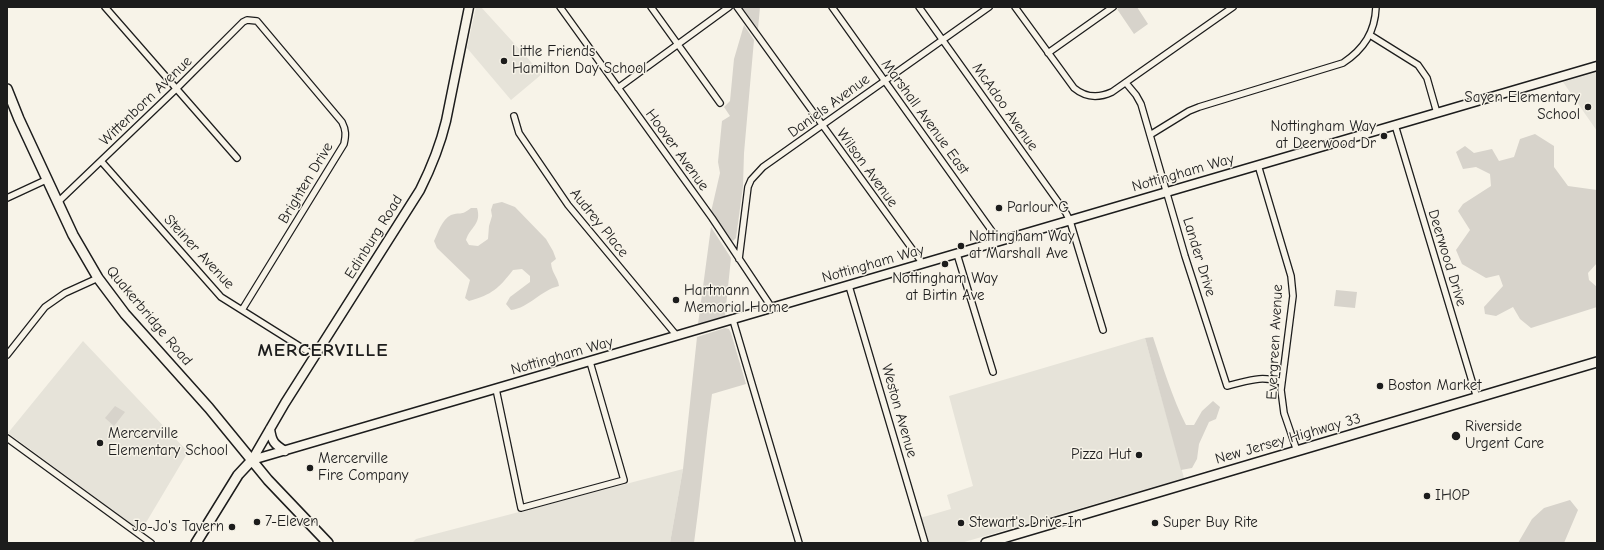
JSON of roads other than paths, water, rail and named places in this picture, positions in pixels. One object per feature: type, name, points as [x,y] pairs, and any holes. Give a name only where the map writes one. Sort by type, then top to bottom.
[{"type":"main road","name":"Quakerbridge Road","points":[[7,89],[73,235],[98,278],[125,314],[208,408],[268,480],[328,543]]},
{"type":"main road","name":"New Jersey Highway 33","points":[[986,543],[1597,362]]},
{"type":"main road","name":"Nottingham Way","points":[[196,543],[238,474],[252,460]]},
{"type":"street","points":[[105,7],[237,158]]},
{"type":"street","name":"Edinburg Road","points":[[252,460],[315,356],[416,197],[428,175],[446,121],[469,7]]},
{"type":"street","name":"Hoover Avenue","points":[[560,7],[712,218],[772,308]]},
{"type":"street","points":[[651,7],[720,103]]},
{"type":"street","points":[[618,88],[729,7]]},
{"type":"street","name":"Wilson Avenue","points":[[737,7],[923,264]]},
{"type":"street","name":"Marshall Avenue East","points":[[832,7],[999,242]]},
{"type":"street","name":"McAdoo Avenue","points":[[919,7],[1070,221],[1103,330]]},
{"type":"street","name":"Daniels Avenue","points":[[739,259],[748,187],[751,180],[762,167],[989,7]]},
{"type":"street","points":[[1015,7],[1074,88],[1085,95],[1092,96],[1105,96],[1126,83],[1233,7]]},
{"type":"street","points":[[1048,53],[1113,7]]},
{"type":"street","points":[[1150,135],[1189,111],[1199,107],[1343,63],[1359,51],[1370,35],[1376,7]]},
{"type":"street","name":"Wittenborn Avenue","points":[[58,202],[176,89],[243,22],[252,20]]},
{"type":"street","name":"Brighten Drive","points":[[242,310],[344,144],[346,136],[345,128],[342,122],[260,24],[252,20]]},
{"type":"street","points":[[1370,35],[1418,65],[1427,78],[1437,113]]},
{"type":"street","name":"Nottingham Way","points":[[252,460],[1597,66]]},
{"type":"street","name":"Lander Drive","points":[[1126,83],[1141,104],[1185,256],[1227,386],[1260,378],[1282,382]]},
{"type":"street","name":"Audrey Place","points":[[514,116],[519,133],[568,205],[677,336]]},
{"type":"street","name":"Deerwood Drive","points":[[1395,125],[1477,398]]},
{"type":"street","name":"Steiner Avenue","points":[[101,161],[222,297],[315,356]]},
{"type":"street","name":"Evergreen Avenue","points":[[1258,165],[1291,276],[1292,296],[1282,382],[1282,402],[1284,413],[1297,451]]},
{"type":"street","points":[[7,198],[48,179]]},
{"type":"street","points":[[957,254],[993,372]]},
{"type":"street","points":[[7,355],[45,307],[65,293],[98,278]]},
{"type":"street","name":"Weston Avenue","points":[[849,286],[925,543]]},
{"type":"street","points":[[733,320],[799,543]]},
{"type":"street","points":[[496,389],[521,508],[624,480],[590,362]]},
{"type":"street","points":[[270,429],[272,439],[276,445],[285,451]]},
{"type":"street","points":[[7,438],[151,543]]},
{"type":"place","name":"Little Friends Hamilton Day School","points":[[504,61]]},
{"type":"place","name":"Sayen Elementary School","points":[[1588,107]]},
{"type":"place","name":"Nottingham Way at Deerwood Dr","points":[[1384,136]]},
{"type":"place","name":"Parlour G","points":[[999,208]]},
{"type":"place","name":"Nottingham Way at Marshall Ave","points":[[961,246]]},
{"type":"place","name":"Nottingham Way at Birtin Ave","points":[[945,264]]},
{"type":"place","name":"Hartmann Memorial Home","points":[[676,300]]},
{"type":"place","name":"Boston Market","points":[[1380,386]]},
{"type":"place","name":"Riverside Urgent Care","points":[[1456,436]]},
{"type":"place","name":"Mercerville Elementary School","points":[[100,443]]},
{"type":"place","name":"Pizza Hut","points":[[1139,455]]},
{"type":"place","name":"Mercerville Fire Company","points":[[310,468]]},
{"type":"place","name":"IHOP","points":[[1427,496]]},
{"type":"place","name":"7-Eleven","points":[[257,522]]},
{"type":"place","name":"Stewart's Drive-In","points":[[961,523]]},
{"type":"place","name":"Super Buy Rite","points":[[1155,523]]},
{"type":"place","name":"Jo-Jo's Tavern","points":[[232,527]]},
{"type":"district","name":"MERCERVILLE","points":[[323,351]]}]
